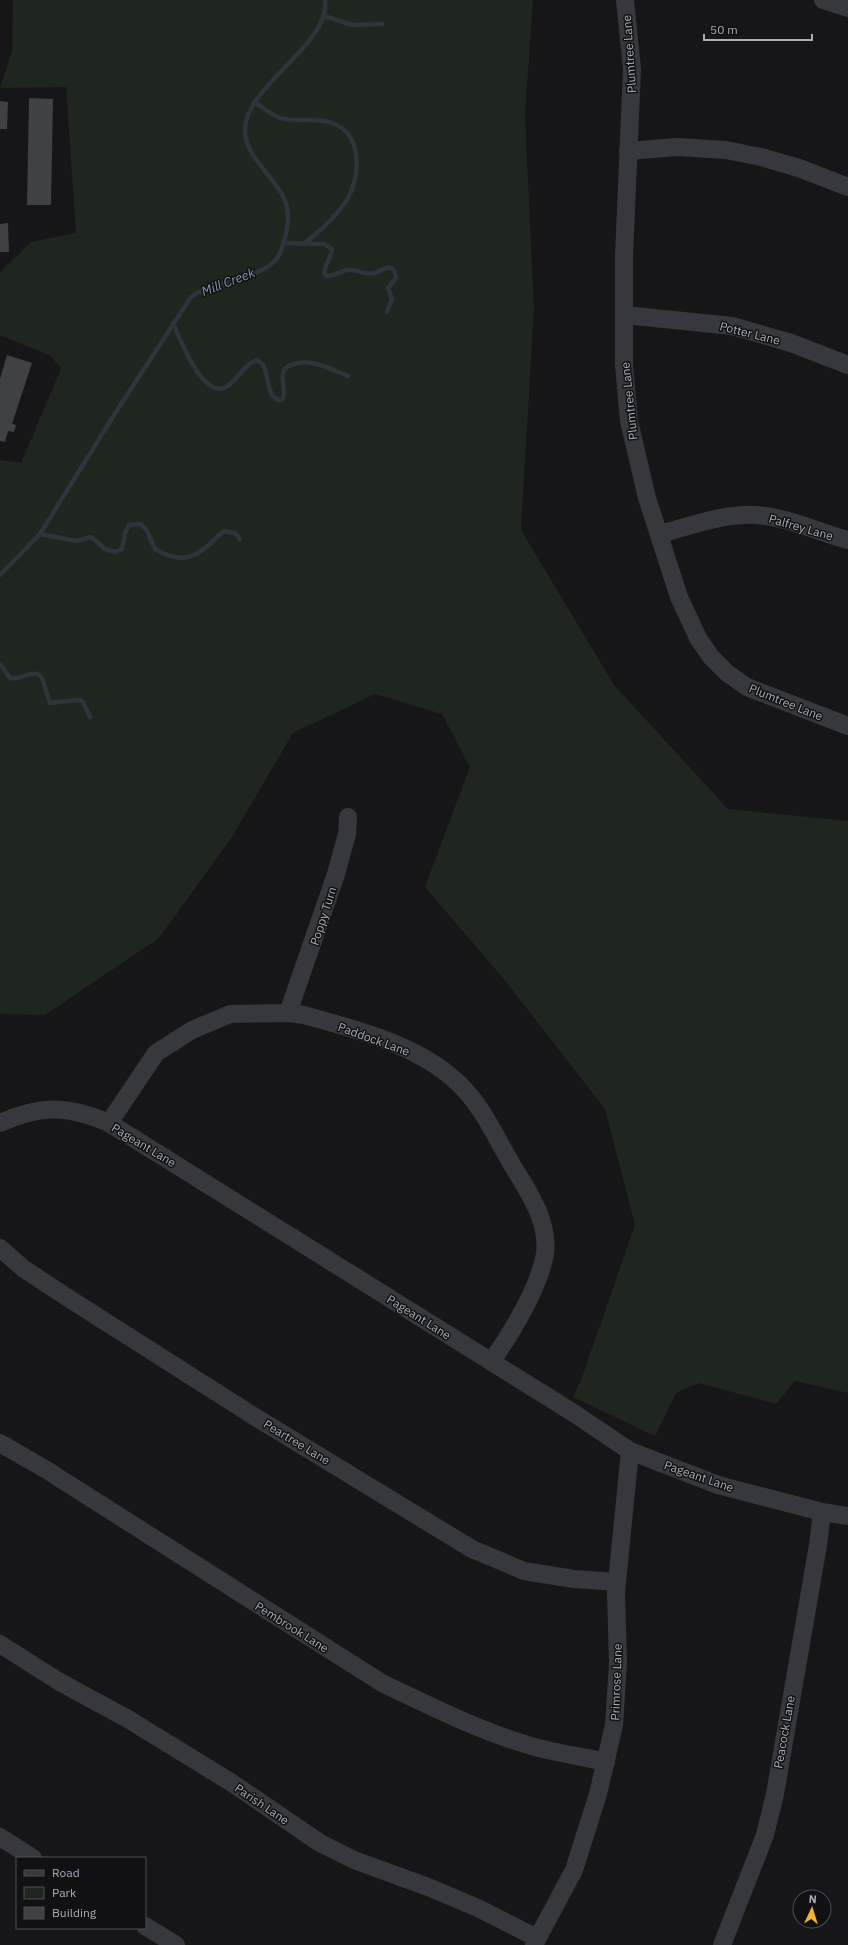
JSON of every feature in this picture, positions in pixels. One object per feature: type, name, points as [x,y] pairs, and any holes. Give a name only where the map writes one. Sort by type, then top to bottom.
[{"type":"street","name":"Plumtree Lane","points":[[625,0],[632,69],[624,256],[624,365],[629,421],[647,498],[660,534],[678,597],[698,638],[711,657],[727,673],[747,688],[848,726]]},
{"type":"street","points":[[823,0],[848,8]]},
{"type":"street","points":[[628,151],[677,147],[726,150],[761,157],[800,168],[848,187]]},
{"type":"street","name":"Potter Lane","points":[[625,315],[732,326],[792,343],[848,365]]},
{"type":"street","name":"Palfrey Lane","points":[[660,534],[727,517],[745,515],[781,519],[848,540]]},
{"type":"street","name":"Poppy Turn","points":[[288,1013],[336,874],[347,834],[348,817]]},
{"type":"street","name":"Paddock Lane","points":[[109,1123],[156,1053],[192,1030],[230,1014],[288,1013],[320,1020],[397,1045],[432,1064],[464,1089],[476,1105],[522,1181],[544,1222],[545,1254],[532,1292],[509,1335],[491,1362]]},
{"type":"street","name":"Pageant Lane","points":[[0,1123],[34,1110],[54,1110],[94,1117],[109,1123],[491,1362],[630,1451],[718,1485],[822,1512],[848,1516]]},
{"type":"street","name":"Peartree Lane","points":[[0,1248],[24,1269],[65,1296],[252,1415],[472,1549],[524,1571],[574,1579],[617,1582]]},
{"type":"street","name":"Pembrook Lane","points":[[0,1443],[45,1469],[382,1683],[438,1710],[509,1739],[549,1751],[606,1762]]},
{"type":"street","name":"Primrose Lane","points":[[535,1942],[574,1870],[587,1831],[606,1762],[614,1725],[617,1703],[618,1663],[617,1582],[630,1451]]},
{"type":"street","name":"Peacock Lane","points":[[722,1945],[765,1835],[775,1794],[818,1545],[822,1512]]},
{"type":"street","name":"Parish Lane","points":[[0,1644],[58,1681],[122,1716],[232,1783],[320,1843],[354,1860],[478,1908],[535,1942]]},
{"type":"street","points":[[0,1837],[31,1857]]},
{"type":"street","points":[[146,1927],[176,1945]]},
{"type":"green space","points":[[13,0],[533,0],[525,115],[534,309],[521,530],[614,685],[728,809],[848,821],[848,1393],[795,1381],[776,1404],[699,1383],[676,1393],[655,1436],[573,1397],[581,1380],[635,1225],[605,1109],[503,978],[425,887],[470,767],[442,714],[375,694],[293,733],[232,837],[159,938],[45,1015],[0,1014],[0,460],[21,463],[61,369],[51,356],[0,335],[0,272],[31,242],[76,233],[66,87],[0,88],[12,51]]},
{"type":"building","points":[[29,98],[53,99],[51,205],[27,205]]},
{"type":"building","points":[[0,101],[8,102],[7,129],[0,129]]},
{"type":"building","points":[[8,223],[9,252],[0,252],[0,224]]},
{"type":"building","points":[[7,355],[32,363],[12,424],[16,425],[14,432],[8,431],[5,442],[0,441],[0,379]]},
{"type":"waterway","name":"Mill Creek","points":[[0,575],[40,534],[114,415],[191,297],[201,291],[261,271],[278,257],[283,246],[287,230],[287,207],[279,189],[258,162],[247,143],[245,133],[246,122],[252,107],[263,92],[305,46],[316,31],[324,15],[325,0]]},
{"type":"waterway","points":[[324,16],[352,25],[382,24]]},
{"type":"waterway","points":[[254,102],[272,114],[285,119],[319,120],[332,123],[342,128],[349,136],[354,146],[357,168],[352,190],[347,200],[327,224],[304,244]]},
{"type":"waterway","points":[[284,243],[324,244],[332,249],[324,273],[327,276],[347,270],[371,274],[387,268],[392,268],[396,278],[388,288],[392,299],[387,312]]},
{"type":"waterway","points":[[173,323],[194,367],[202,378],[211,386],[220,389],[229,385],[245,368],[257,360],[262,363],[265,368],[271,392],[274,397],[279,400],[282,400],[284,394],[283,373],[285,369],[297,363],[312,363],[324,366],[348,376]]},
{"type":"waterway","points":[[40,534],[76,541],[91,537],[105,549],[115,552],[122,549],[125,533],[129,525],[141,524],[147,531],[155,549],[177,558],[184,558],[203,550],[224,531],[235,533],[240,539]]},
{"type":"waterway","points":[[0,664],[10,678],[38,674],[42,678],[50,703],[79,700],[83,702],[90,717]]}]
